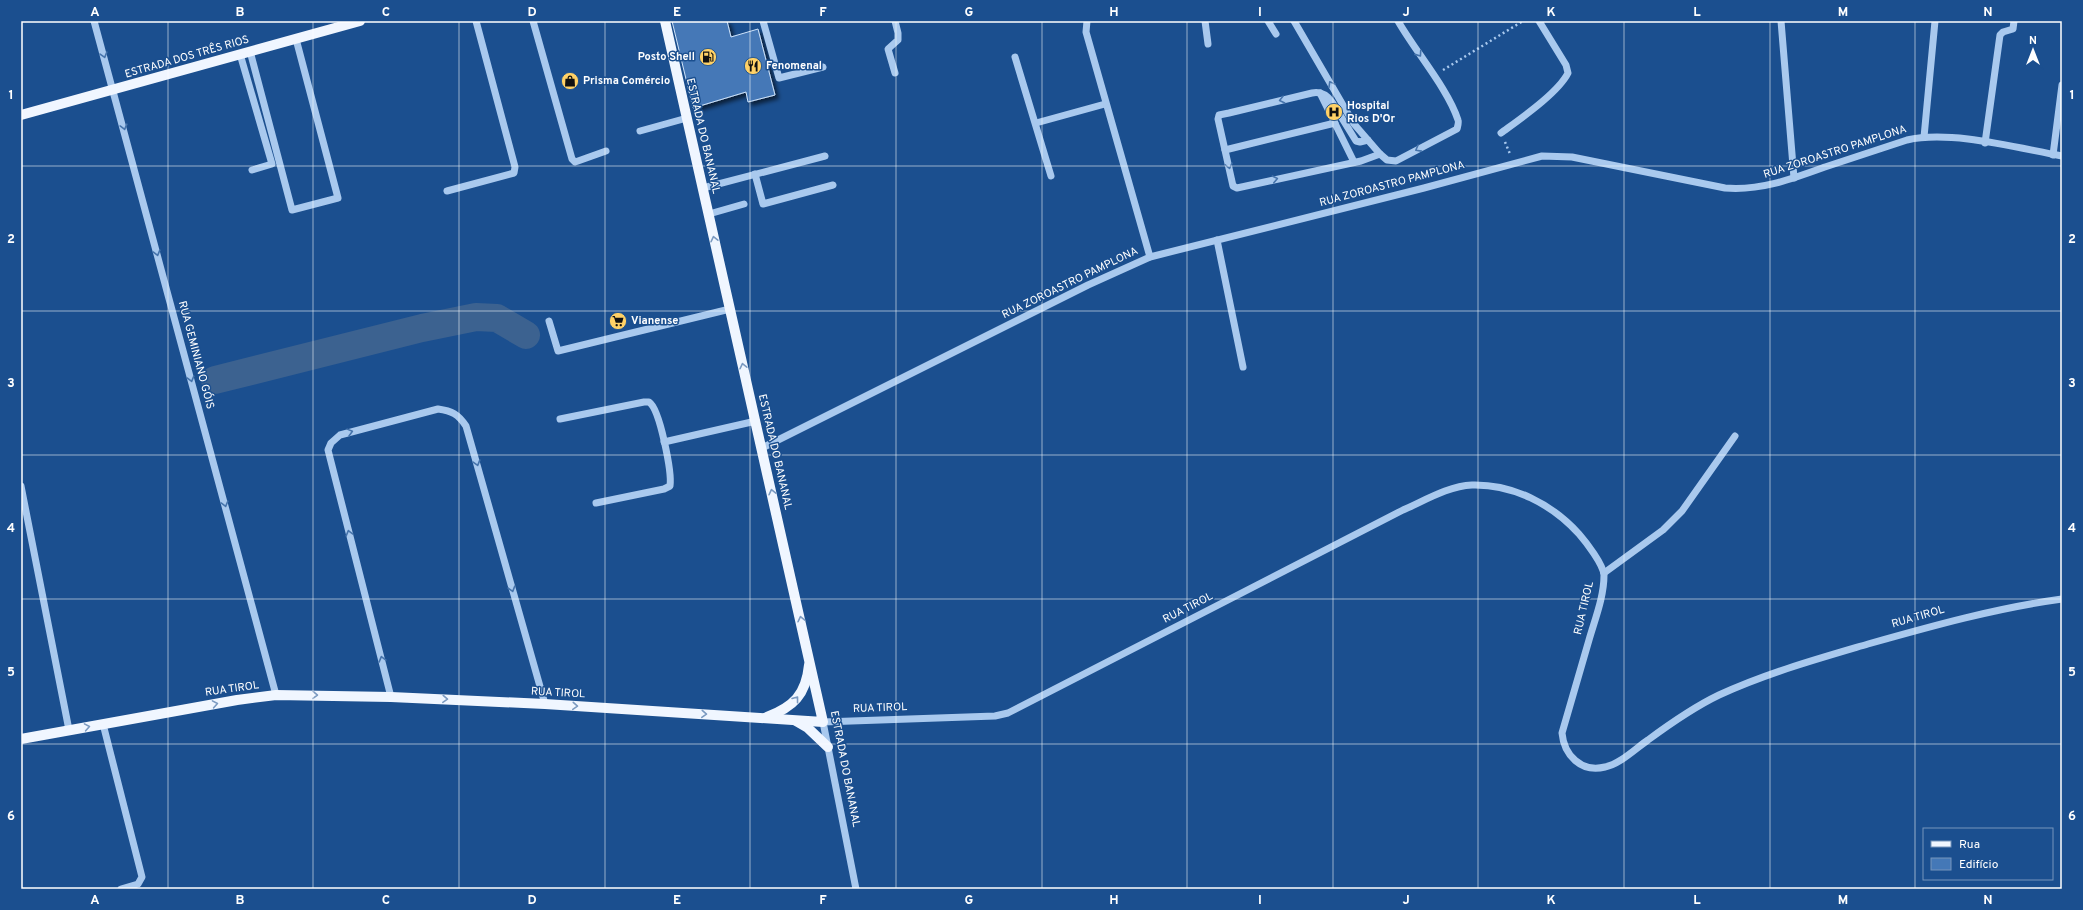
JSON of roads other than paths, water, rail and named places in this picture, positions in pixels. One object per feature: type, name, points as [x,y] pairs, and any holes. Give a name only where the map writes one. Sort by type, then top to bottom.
[{"type":"main road","name":"ESTRADA DOS TRÊS RIOS","points":[[21,115],[360,21]]},
{"type":"main road","name":"ESTRADA DO BANANAL","points":[[665,21],[823,722]]},
{"type":"main road","points":[[764,718],[782,711],[799,697],[806,681],[809,657]]},
{"type":"main road","name":"RUA TIROL","points":[[21,739],[238,700],[276,696],[391,697],[545,704],[823,722]]},
{"type":"main road","points":[[794,720],[808,728],[828,747]]},
{"type":"street","name":"RUA GEMINIANO GÓIS","points":[[94,21],[114,90],[276,696]]},
{"type":"street","points":[[447,192],[514,173],[515,167],[476,21]]},
{"type":"street","points":[[533,21],[572,159],[575,162],[606,151]]},
{"type":"street","points":[[763,21],[779,78],[823,67]]},
{"type":"street","points":[[895,21],[898,40],[888,49],[895,73]]},
{"type":"street","points":[[1086,21],[1086,32],[1105,104],[1150,257]]},
{"type":"street","points":[[1205,21],[1208,44]]},
{"type":"street","points":[[1268,21],[1276,34]]},
{"type":"street","points":[[1294,21],[1354,124],[1380,154],[1387,160],[1396,161],[1457,129],[1459,121],[1445,93],[1412,45],[1398,21]]},
{"type":"street","points":[[1502,133],[1547,96],[1564,80],[1568,73],[1566,65],[1539,21]]},
{"type":"street","points":[[1781,21],[1794,178]]},
{"type":"street","points":[[1924,137],[1935,21]]},
{"type":"street","points":[[1985,143],[2000,35],[2003,32],[2013,29],[2014,21]]},
{"type":"street","points":[[245,53],[292,210],[338,198],[296,39]]},
{"type":"street","points":[[245,53],[272,164],[252,170]]},
{"type":"street","points":[[1015,57],[1051,176]]},
{"type":"street","points":[[2053,154],[2062,85]]},
{"type":"street","points":[[1368,140],[1360,142],[1356,141],[1332,102],[1328,97],[1320,93],[1312,93],[1219,115],[1218,118],[1233,186],[1237,188],[1354,162],[1380,154]]},
{"type":"street","points":[[1320,93],[1354,162]]},
{"type":"street","points":[[1036,123],[1105,104]]},
{"type":"street","points":[[640,131],[687,118]]},
{"type":"street","points":[[1225,150],[1335,123]]},
{"type":"street","name":"RUA ZOROASTRO PAMPLONA","points":[[762,448],[1088,285],[1150,257],[1424,188],[1513,162],[1542,156],[1572,157],[1725,188],[1744,190],[1763,187],[1794,178],[1907,140],[1924,137],[1946,137],[2062,156]]},
{"type":"street","points":[[703,188],[825,156]]},
{"type":"street","points":[[755,174],[763,204],[833,185]]},
{"type":"street","points":[[708,214],[744,204]]},
{"type":"street","points":[[1217,240],[1243,367]]},
{"type":"street","points":[[549,321],[558,351],[730,309]]},
{"type":"street","points":[[560,419],[649,402],[654,408],[664,442],[670,474],[670,486],[664,489],[596,503]]},
{"type":"street","points":[[391,697],[328,450],[332,443],[340,435],[438,409],[450,410],[459,416],[466,426],[545,704]]},
{"type":"street","points":[[664,442],[756,421]]},
{"type":"street","points":[[1604,573],[1663,530],[1682,511],[1735,436]]},
{"type":"street","name":"RUA TIROL","points":[[823,722],[994,716],[1008,713],[1404,510],[1446,492],[1471,485],[1498,487],[1523,494],[1549,507],[1569,522],[1589,546],[1604,573],[1599,609],[1562,733],[1563,743],[1574,761],[1584,767],[1605,767],[1620,760],[1681,716],[1712,699],[1774,672],[1964,617],[2062,599]]},
{"type":"street","points":[[21,486],[69,730]]},
{"type":"street","name":"ESTRADA DO BANANAL","points":[[823,722],[856,889]]},
{"type":"street","points":[[103,724],[142,877],[138,884],[121,889]]},
{"type":"waterway","points":[[215,380],[422,328],[476,317],[497,318],[526,335]]},
{"type":"place","name":"Posto Shell","points":[[708,57]]},
{"type":"place","name":"Fenomenal","points":[[753,66]]},
{"type":"place","name":"Prisma Comércio","points":[[570,81]]},
{"type":"place","name":"Hospital Rios D'Or","points":[[1334,112]]},
{"type":"place","name":"Vianense","points":[[618,321]]}]
